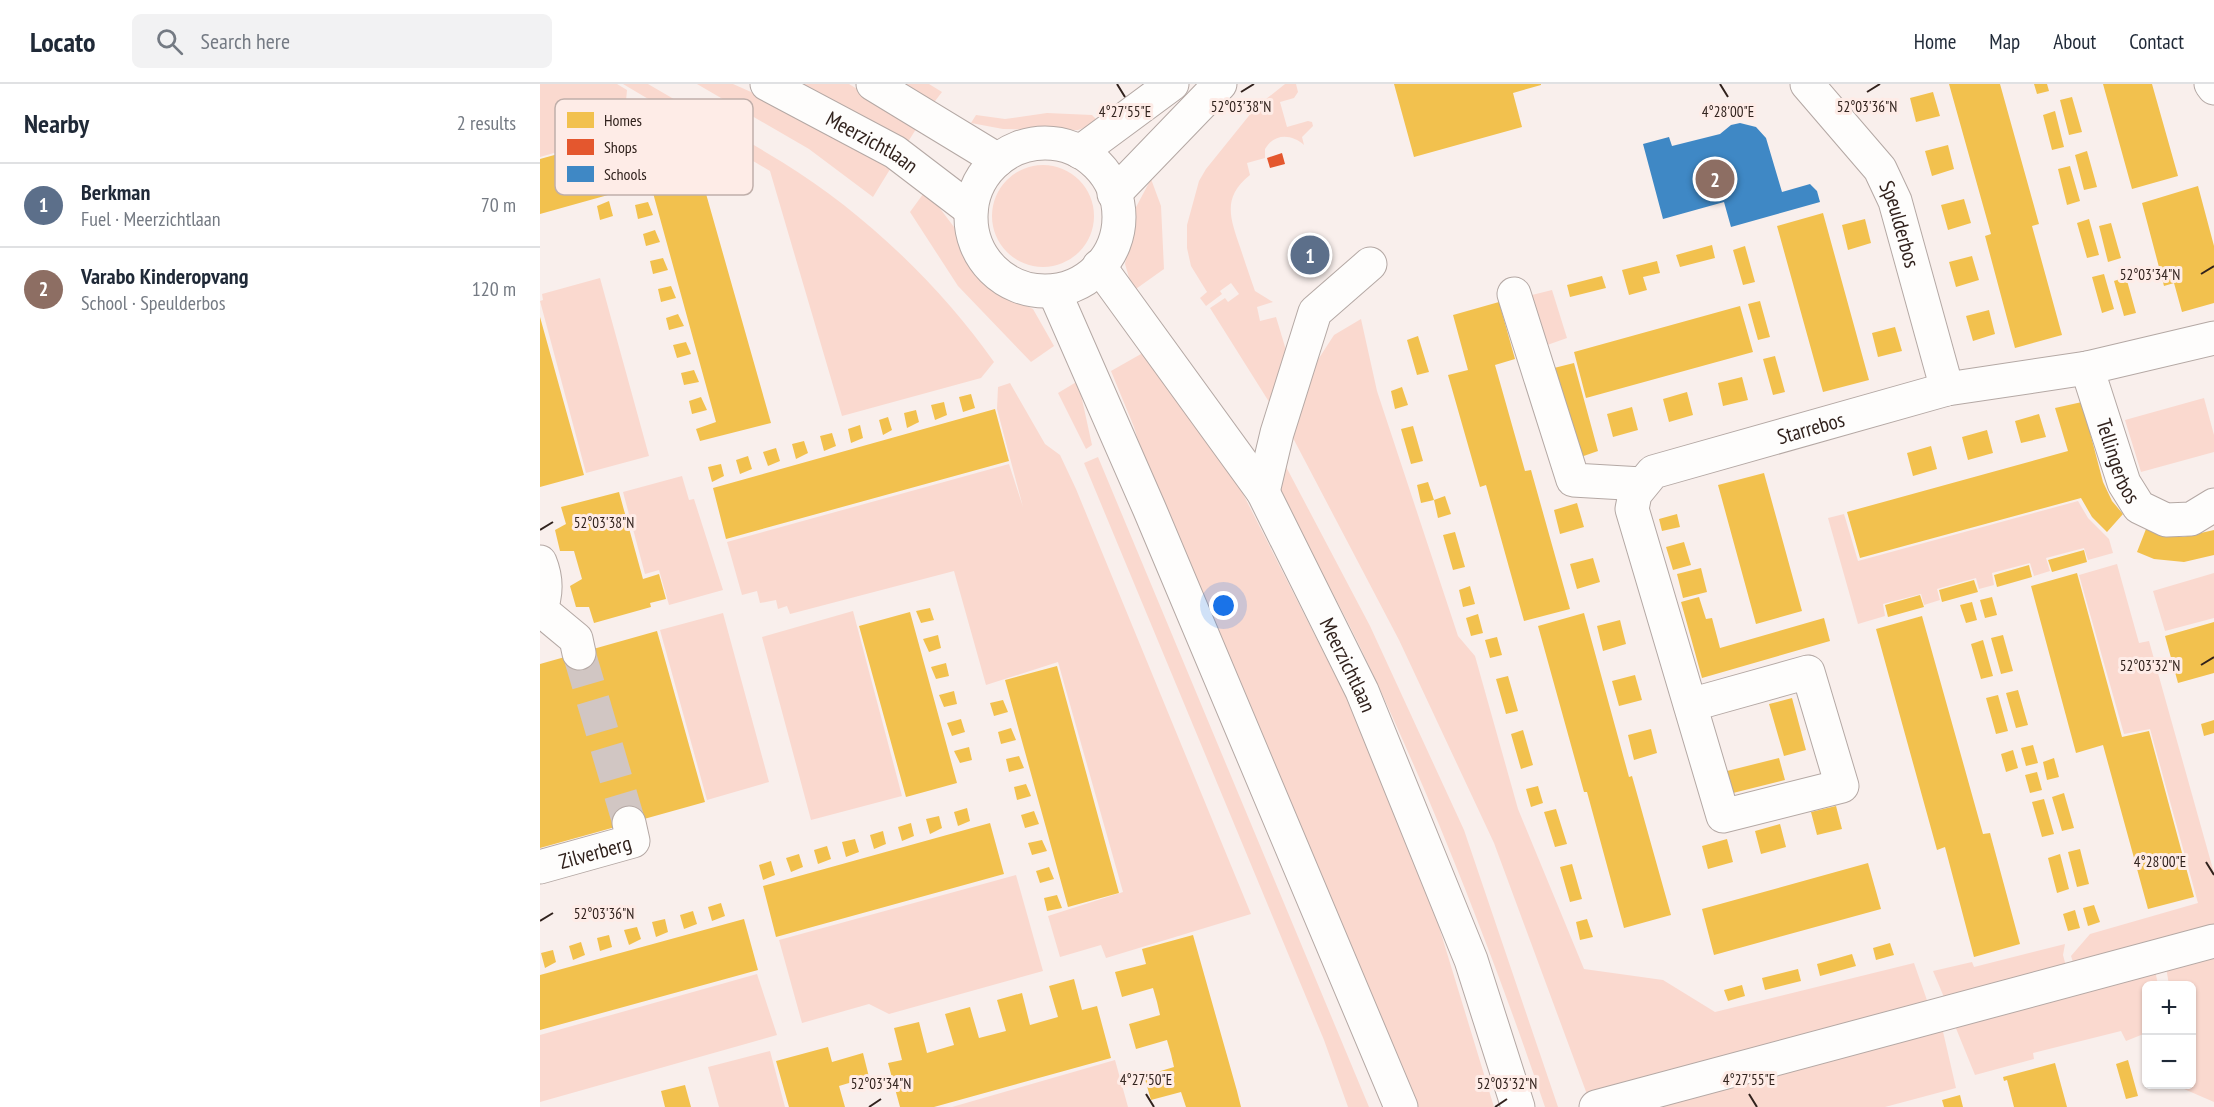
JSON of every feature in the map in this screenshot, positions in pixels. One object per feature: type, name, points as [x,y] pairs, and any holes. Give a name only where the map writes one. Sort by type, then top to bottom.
[{"type":"street","name":"Meerzichtlaan","points":[[767,84],[895,152],[971,210]]},
{"type":"street","points":[[873,84],[998,160]]},
{"type":"street","points":[[1080,152],[1173,84]]},
{"type":"street","points":[[1114,194],[1220,84]]},
{"type":"street","name":"Speulderbos","points":[[1807,84],[1880,169],[1895,201],[1947,389]]},
{"type":"street","points":[[2211,84],[2214,88]]},
{"type":"street","points":[[1043,143],[1080,152],[1101,170],[1114,194],[1118,210],[1116,236],[1109,252],[1092,274],[1074,285],[1054,291],[1025,288],[999,275],[988,265],[974,239],[971,210],[977,187],[998,160],[1023,146],[1043,143]]},
{"type":"street","points":[[1263,492],[1277,433],[1315,312],[1370,264]]},
{"type":"street","name":"Meerzichtlaan","points":[[1099,266],[1263,492],[1362,691],[1471,960],[1518,1107]]},
{"type":"street","points":[[1054,291],[1154,519],[1401,1107]]},
{"type":"street","points":[[1514,294],[1572,480],[1642,484]]},
{"type":"street","name":"Starrebos","points":[[1642,484],[1653,472],[1947,389],[2212,346]]},
{"type":"street","name":"Tellingerbos","points":[[2087,368],[2124,483],[2139,507],[2166,520],[2192,519],[2214,505]]},
{"type":"street","points":[[1642,484],[1635,494],[1632,509],[1690,705],[1723,816],[1842,786],[1808,672],[1690,705]]},
{"type":"street","points":[[540,562],[545,574],[546,592],[540,610],[576,639],[579,653]]},
{"type":"street","name":"Zilverberg","points":[[540,867],[633,841],[629,823]]},
{"type":"street","points":[[1609,1104],[2214,941]]},
{"type":"shaded area","points":[[540,84],[617,84],[627,90],[626,99],[555,99],[555,153],[540,157]]},
{"type":"shaded area","points":[[623,84],[648,84],[674,99],[648,99]]},
{"type":"shaded area","points":[[697,84],[733,84],[828,126],[892,166],[873,197],[809,149],[753,116],[753,99],[723,99]]},
{"type":"shaded area","points":[[796,84],[849,84],[918,126],[906,145]]},
{"type":"shaded area","points":[[897,84],[929,84],[942,92],[932,105]]},
{"type":"shaded area","points":[[1285,84],[1296,84],[1298,92],[1294,98],[1280,102],[1287,127],[1308,121],[1312,122],[1313,126],[1302,137],[1304,145],[1289,137],[1278,138],[1265,149],[1265,158],[1247,163],[1250,175],[1235,191],[1231,208],[1233,227],[1255,291],[1273,302],[1257,307],[1260,321],[1276,317],[1286,350],[1271,405],[1210,308],[1225,298],[1228,302],[1239,294],[1231,283],[1220,291],[1222,294],[1206,306],[1200,298],[1207,292],[1191,266],[1187,248],[1187,225],[1199,181],[1206,169],[1256,107]]},
{"type":"shaded area","points":[[1047,113],[1092,115],[1099,122],[1078,130],[1003,129],[971,123],[976,115],[1005,119]]},
{"type":"shaded area","points":[[753,144],[841,203],[898,252],[949,305],[994,362],[981,378],[842,416],[770,171],[753,161]]},
{"type":"shaded area","points":[[1043,165],[1062,169],[1079,180],[1090,197],[1094,216],[1090,235],[1079,252],[1062,263],[1043,267],[1024,263],[1007,252],[996,235],[992,216],[996,197],[1007,180],[1024,169]]},
{"type":"shaded area","points":[[1151,179],[1161,206],[1164,269],[1133,291],[1125,264],[1135,209]]},
{"type":"shaded area","points":[[926,190],[954,227],[967,261],[992,289],[1033,309],[1054,346],[1031,362],[958,286],[910,212]]},
{"type":"shaded area","points":[[600,278],[649,456],[586,473],[540,301],[543,300],[542,294]]},
{"type":"shaded area","points":[[1552,290],[1567,338],[1536,349],[1520,298]]},
{"type":"shaded area","points":[[1361,319],[1377,391],[1458,636],[1475,656],[1518,809],[1584,969],[1663,980],[1715,1012],[1914,963],[1929,1006],[1588,1097],[1494,843],[1399,640],[1293,438],[1312,369],[1334,335]]},
{"type":"shaded area","points":[[1148,350],[1234,476],[1368,740],[1418,858],[1494,1107],[1412,1107],[1148,474],[1134,427],[1111,371]]},
{"type":"shaded area","points":[[1078,381],[1092,445],[1086,449],[1058,393]]},
{"type":"shaded area","points":[[1010,383],[1045,444],[1060,455],[1076,489],[1251,914],[1106,958],[1101,945],[1060,957],[1048,916],[1123,892],[1058,662],[986,685],[954,571],[790,614],[787,606],[778,609],[776,600],[760,603],[757,591],[742,595],[727,542],[1009,464],[1023,507],[997,409],[998,387]]},
{"type":"shaded area","points":[[2204,398],[2214,435],[2214,452],[2141,472],[2125,420]]},
{"type":"shaded area","points":[[1098,457],[1369,1107],[1348,1107],[1324,1040],[1084,463]]},
{"type":"shaded area","points":[[1283,461],[1370,626],[1464,830],[1558,1107],[1545,1107],[1485,940],[1395,722],[1359,645],[1277,490]]},
{"type":"shaded area","points":[[682,476],[689,500],[694,499],[723,590],[669,605],[659,570],[645,574],[623,492]]},
{"type":"shaded area","points":[[2078,501],[2088,518],[2109,539],[2113,553],[2088,560],[2084,548],[2046,558],[2050,571],[2034,576],[2030,563],[1992,573],[1994,585],[1979,589],[1976,578],[1937,589],[1940,600],[1924,605],[1921,594],[1883,604],[1885,616],[1858,624],[1828,518],[1844,514],[1858,561]]},
{"type":"shaded area","points":[[2117,564],[2139,643],[2149,641],[2214,873],[2214,929],[2075,968],[2071,956],[2090,934],[2198,903],[2150,729],[2124,734],[2079,575]]},
{"type":"shaded area","points":[[2214,573],[2214,618],[2165,631],[2153,591]]},
{"type":"shaded area","points":[[853,611],[902,796],[811,820],[762,637]]},
{"type":"shaded area","points":[[723,613],[769,782],[707,800],[660,630]]},
{"type":"shaded area","points":[[1016,875],[1043,971],[889,1014],[869,1004],[802,1023],[779,940]]},
{"type":"shaded area","points":[[2065,944],[2063,955],[2067,970],[1946,1002],[1933,971],[1972,962],[1974,967]]},
{"type":"shaded area","points":[[2214,948],[2214,1102],[2184,1089],[2196,1089],[2196,981],[2168,981],[2165,961]]},
{"type":"shaded area","points":[[2154,965],[2157,981],[2142,981],[2142,1035],[2126,1041],[2121,1031],[2033,1053],[2034,1059],[1975,1075],[1953,1021]]},
{"type":"shaded area","points":[[757,974],[777,1035],[540,1102],[540,1035]]},
{"type":"shaded area","points":[[1941,1023],[1956,1088],[1885,1107],[1655,1107]]},
{"type":"shaded area","points":[[770,1051],[785,1107],[719,1107],[708,1067]]},
{"type":"shaded area","points":[[1115,1060],[1128,1107],[952,1107]]},
{"type":"building: Homes","points":[[1394,84],[1541,85],[1513,93],[1522,127],[1414,157]]},
{"type":"building: Homes","points":[[1949,84],[2000,84],[2039,224],[2032,226],[2062,335],[2015,348],[1985,236],[1991,234]]},
{"type":"building: Homes","points":[[2034,84],[2047,84],[2049,91],[2037,94]]},
{"type":"building: Homes","points":[[2103,84],[2152,84],[2178,176],[2132,189]]},
{"type":"building: Homes","points":[[1933,92],[1940,116],[1916,122],[1910,98]]},
{"type":"building: Homes","points":[[2072,97],[2082,132],[2069,135],[2060,100]]},
{"type":"building: Homes","points":[[2055,111],[2064,147],[2052,150],[2043,115]]},
{"type":"building: Homes","points":[[1948,145],[1954,169],[1932,176],[1925,151]]},
{"type":"building: Homes","points":[[2087,151],[2097,187],[2084,190],[2075,155]]},
{"type":"building: Homes","points":[[555,155],[555,195],[608,195],[540,214],[540,159]]},
{"type":"building: Homes","points":[[2070,166],[2080,201],[2067,205],[2058,169]]},
{"type":"building: Homes","points":[[2198,186],[2214,246],[2214,303],[2182,312],[2174,283],[2164,286],[2142,203]]},
{"type":"building: Homes","points":[[654,195],[706,195],[771,423],[700,441],[696,429],[716,422]]},
{"type":"building: Homes","points":[[1964,199],[1971,223],[1948,230],[1941,205]]},
{"type":"building: Homes","points":[[609,201],[613,216],[600,220],[597,206]]},
{"type":"building: Homes","points":[[648,202],[653,215],[638,219],[635,205]]},
{"type":"building: Homes","points":[[1823,213],[1869,380],[1823,392],[1777,226]]},
{"type":"building: Homes","points":[[1865,219],[1871,243],[1848,250],[1842,225]]},
{"type":"building: Homes","points":[[2089,219],[2099,255],[2087,258],[2077,223]]},
{"type":"building: Homes","points":[[2111,223],[2121,258],[2108,262],[2099,226]]},
{"type":"building: Homes","points":[[655,230],[660,242],[646,246],[643,234]]},
{"type":"building: Homes","points":[[1712,245],[1715,258],[1680,267],[1676,255]]},
{"type":"building: Homes","points":[[1745,246],[1755,282],[1743,285],[1733,250]]},
{"type":"building: Homes","points":[[1972,256],[1979,280],[1956,287],[1949,262]]},
{"type":"building: Homes","points":[[663,258],[668,270],[653,274],[650,261]]},
{"type":"building: Homes","points":[[1657,261],[1660,273],[1643,277],[1647,290],[1629,295],[1622,270]]},
{"type":"building: Homes","points":[[2104,274],[2114,309],[2102,313],[2092,277]]},
{"type":"building: Homes","points":[[1602,276],[1606,288],[1570,297],[1567,285]]},
{"type":"building: Homes","points":[[2126,277],[2136,313],[2124,316],[2114,281]]},
{"type":"building: Homes","points":[[671,286],[676,298],[661,302],[658,289]]},
{"type":"building: Homes","points":[[1760,301],[1770,337],[1758,340],[1748,304]]},
{"type":"building: Homes","points":[[1499,302],[1515,359],[1495,365],[1525,471],[1531,470],[1570,609],[1524,621],[1486,485],[1480,487],[1448,375],[1468,370],[1453,315]]},
{"type":"building: Homes","points":[[1740,306],[1753,352],[1586,398],[1574,352]]},
{"type":"building: Homes","points":[[1989,310],[1995,334],[1973,341],[1966,316]]},
{"type":"building: Homes","points":[[678,314],[684,326],[669,330],[666,318]]},
{"type":"building: Homes","points":[[540,317],[584,475],[540,487]]},
{"type":"building: Homes","points":[[1895,327],[1902,351],[1878,357],[1872,333]]},
{"type":"building: Homes","points":[[1418,336],[1429,372],[1417,375],[1407,340]]},
{"type":"building: Homes","points":[[686,342],[691,354],[677,358],[673,345]]},
{"type":"building: Homes","points":[[1775,356],[1785,392],[1773,395],[1763,359]]},
{"type":"building: Homes","points":[[1574,363],[1598,451],[1575,459],[1550,369]]},
{"type":"building: Homes","points":[[694,370],[699,382],[684,385],[681,373]]},
{"type":"building: Homes","points":[[1742,377],[1748,400],[1723,406],[1718,383]]},
{"type":"building: Homes","points":[[1402,387],[1408,405],[1395,409],[1391,391]]},
{"type":"building: Homes","points":[[1687,392],[1693,415],[1669,422],[1663,399]]},
{"type":"building: Homes","points":[[971,394],[975,408],[963,412],[959,397]]},
{"type":"building: Homes","points":[[701,397],[707,410],[692,414],[689,401]]},
{"type":"building: Homes","points":[[944,402],[947,415],[935,420],[931,405]]},
{"type":"building: Homes","points":[[2082,402],[2103,482],[2112,501],[2123,514],[2107,532],[2092,517],[2081,498],[1860,558],[1847,512],[2068,451],[2055,408]]},
{"type":"building: Homes","points":[[1632,407],[1638,430],[1613,437],[1607,414]]},
{"type":"building: Homes","points":[[995,409],[1009,461],[726,539],[713,488]]},
{"type":"building: Homes","points":[[916,410],[919,422],[907,428],[904,413]]},
{"type":"building: Homes","points":[[2039,414],[2046,437],[2021,443],[2015,421]]},
{"type":"building: Homes","points":[[888,417],[892,430],[883,435],[879,420]]},
{"type":"building: Homes","points":[[860,425],[863,438],[851,443],[848,429]]},
{"type":"building: Homes","points":[[1413,426],[1423,461],[1411,464],[1401,429]]},
{"type":"building: Homes","points":[[1987,430],[1993,453],[1968,460],[1962,437]]},
{"type":"building: Homes","points":[[832,433],[836,446],[824,451],[820,436]]},
{"type":"building: Homes","points":[[804,441],[808,453],[796,459],[792,444]]},
{"type":"building: Homes","points":[[1931,446],[1937,469],[1913,476],[1907,453]]},
{"type":"building: Homes","points":[[776,448],[780,461],[768,466],[763,452]]},
{"type":"building: Homes","points":[[748,456],[752,469],[740,474],[736,460]]},
{"type":"building: Homes","points":[[721,464],[724,476],[712,482],[708,467]]},
{"type":"building: Homes","points":[[1764,473],[1802,611],[1756,624],[1718,485]]},
{"type":"building: Homes","points":[[1428,482],[1434,500],[1421,503],[1417,485]]},
{"type":"building: Homes","points":[[619,492],[643,579],[659,574],[666,599],[650,603],[651,607],[594,623],[589,607],[576,607],[570,586],[582,579],[574,551],[560,551],[555,530],[566,524],[561,507]]},
{"type":"building: Homes","points":[[1445,496],[1451,514],[1438,518],[1434,500]]},
{"type":"building: Homes","points":[[1577,503],[1584,527],[1560,534],[1554,510]]},
{"type":"building: Homes","points":[[1677,514],[1680,527],[1662,531],[1659,519]]},
{"type":"building: Homes","points":[[2146,529],[2159,535],[2183,537],[2214,530],[2214,555],[2184,562],[2154,559],[2137,552]]},
{"type":"building: Homes","points":[[1455,532],[1465,567],[1453,570],[1443,535]]},
{"type":"building: Homes","points":[[1684,542],[1691,565],[1673,570],[1666,547]]},
{"type":"building: Homes","points":[[2084,550],[2087,562],[2052,572],[2048,560]]},
{"type":"building: Homes","points":[[1593,558],[1600,582],[1577,589],[1570,564]]},
{"type":"building: Homes","points":[[2029,565],[2032,577],[1997,587],[1994,575]]},
{"type":"building: Homes","points":[[1701,568],[1707,592],[1683,598],[1677,574]]},
{"type":"building: Homes","points":[[2077,573],[2122,737],[2149,731],[2194,897],[2148,909],[2103,745],[2076,753],[2031,586]]},
{"type":"building: Homes","points":[[1974,580],[1978,592],[1942,602],[1939,590]]},
{"type":"building: Homes","points":[[1470,586],[1475,604],[1463,607],[1459,590]]},
{"type":"building: Homes","points":[[1920,595],[1924,607],[1888,617],[1885,605]]},
{"type":"building: Homes","points":[[1699,597],[1706,619],[1712,618],[1720,648],[1824,618],[1830,641],[1702,678],[1681,602]]},
{"type":"building: Homes","points":[[1992,597],[1997,615],[1985,618],[1980,600]]},
{"type":"building: Homes","points":[[1972,602],[1977,620],[1966,623],[1960,605]]},
{"type":"building: Homes","points":[[930,608],[934,620],[921,623],[916,611]]},
{"type":"building: Homes","points":[[910,612],[957,783],[906,797],[859,626]]},
{"type":"building: Homes","points":[[1584,613],[1629,777],[1632,776],[1671,915],[1624,928],[1538,626]]},
{"type":"building: Homes","points":[[1478,614],[1483,633],[1471,636],[1466,618]]},
{"type":"building: Homes","points":[[1922,616],[1983,834],[1990,833],[2020,944],[1974,957],[1945,847],[1937,850],[1876,629]]},
{"type":"building: Homes","points":[[1620,620],[1626,644],[1603,651],[1597,626]]},
{"type":"building: Homes","points":[[2214,622],[2214,673],[2178,683],[2165,636]]},
{"type":"building: Homes","points":[[657,631],[705,802],[540,848],[540,664]]},
{"type":"building: Homes","points":[[938,635],[941,648],[929,652],[923,639]]},
{"type":"building: Homes","points":[[2003,635],[2013,671],[2001,674],[1991,638]]},
{"type":"building: Homes","points":[[1497,637],[1502,655],[1490,658],[1485,640]]},
{"type":"building: Homes","points":[[1983,640],[1993,676],[1981,679],[1971,644]]},
{"type":"building: Homes","points":[[946,663],[949,676],[936,679],[931,667]]},
{"type":"building: Homes","points":[[1057,666],[1119,893],[1068,907],[1005,680]]},
{"type":"building: Homes","points":[[1635,675],[1642,700],[1619,706],[1612,681]]},
{"type":"building: Homes","points":[[1508,676],[1518,711],[1506,714],[1496,679]]},
{"type":"building: Homes","points":[[2018,690],[2028,725],[2016,728],[2006,693]]},
{"type":"building: Homes","points":[[954,691],[957,704],[944,707],[939,695]]},
{"type":"building: Homes","points":[[1998,695],[2008,731],[1996,734],[1986,698]]},
{"type":"building: Homes","points":[[1792,698],[1806,750],[1784,756],[1769,704]]},
{"type":"building: Homes","points":[[1003,700],[1008,712],[994,716],[990,703]]},
{"type":"building: Homes","points":[[961,719],[965,732],[952,736],[947,723]]},
{"type":"building: Homes","points":[[2214,720],[2214,733],[2204,736],[2201,724]]},
{"type":"building: Homes","points":[[1011,728],[1016,740],[1001,744],[998,732]]},
{"type":"building: Homes","points":[[1651,729],[1657,753],[1634,760],[1628,735]]},
{"type":"building: Homes","points":[[1523,730],[1533,765],[1521,769],[1511,734]]},
{"type":"building: Homes","points":[[2033,745],[2038,763],[2026,766],[2021,748]]},
{"type":"building: Homes","points":[[969,747],[972,760],[960,763],[954,751]]},
{"type":"building: Homes","points":[[2013,750],[2018,768],[2006,772],[2001,754]]},
{"type":"building: Homes","points":[[1019,756],[1024,768],[1009,772],[1006,759]]},
{"type":"building: Homes","points":[[1779,758],[1785,780],[1733,793],[1727,771]]},
{"type":"building: Homes","points":[[2054,758],[2059,777],[2047,780],[2043,762]]},
{"type":"building: Homes","points":[[2037,772],[2042,790],[2030,793],[2025,775]]},
{"type":"building: Homes","points":[[1026,784],[1031,796],[1017,800],[1014,787]]},
{"type":"building: Homes","points":[[1538,786],[1543,803],[1531,807],[1526,789]]},
{"type":"building: Homes","points":[[2064,793],[2074,828],[2062,831],[2052,797]]},
{"type":"building: Homes","points":[[2044,799],[2054,834],[2042,837],[2032,802]]},
{"type":"building: Homes","points":[[1836,806],[1842,829],[1817,835],[1811,812]]},
{"type":"building: Homes","points":[[967,808],[970,821],[958,826],[954,812]]},
{"type":"building: Homes","points":[[1556,809],[1567,844],[1555,847],[1544,812]]},
{"type":"building: Homes","points":[[1034,811],[1039,824],[1025,828],[1021,815]]},
{"type":"building: Homes","points":[[939,816],[942,828],[930,834],[926,819]]},
{"type":"building: Homes","points":[[911,823],[914,836],[902,841],[898,827]]},
{"type":"building: Homes","points":[[990,823],[1004,874],[776,937],[763,886]]},
{"type":"building: Homes","points":[[1780,824],[1786,847],[1761,854],[1755,831]]},
{"type":"building: Homes","points":[[883,831],[886,844],[874,849],[870,835]]},
{"type":"building: Homes","points":[[855,839],[859,852],[846,857],[842,842]]},
{"type":"building: Homes","points":[[1727,839],[1733,862],[1708,869],[1702,846]]},
{"type":"building: Homes","points":[[1042,840],[1047,851],[1032,855],[1028,843]]},
{"type":"building: Homes","points":[[827,846],[831,859],[818,864],[814,850]]},
{"type":"building: Homes","points":[[2080,849],[2089,884],[2077,887],[2068,852]]},
{"type":"building: Homes","points":[[799,854],[803,867],[791,872],[786,858]]},
{"type":"building: Homes","points":[[2060,854],[2069,889],[2057,893],[2048,858]]},
{"type":"building: Homes","points":[[771,861],[775,875],[763,880],[759,865]]},
{"type":"building: Homes","points":[[1868,863],[1881,909],[1714,955],[1702,909]]},
{"type":"building: Homes","points":[[1572,864],[1582,899],[1570,902],[1560,867]]},
{"type":"building: Homes","points":[[1049,867],[1054,879],[1040,883],[1036,871]]},
{"type":"building: Homes","points":[[1057,895],[1062,908],[1047,911],[1044,898]]},
{"type":"building: Homes","points":[[721,903],[725,916],[712,921],[708,907]]},
{"type":"building: Homes","points":[[2094,905],[2100,922],[2088,926],[2083,908]]},
{"type":"building: Homes","points":[[2075,910],[2080,928],[2068,931],[2063,914]]},
{"type":"building: Homes","points":[[693,911],[697,924],[684,929],[680,915]]},
{"type":"building: Homes","points":[[665,919],[668,932],[656,937],[652,922]]},
{"type":"building: Homes","points":[[744,919],[758,970],[540,1030],[540,975]]},
{"type":"building: Homes","points":[[1587,919],[1593,937],[1580,940],[1576,922]]},
{"type":"building: Homes","points":[[637,927],[641,939],[629,945],[624,930]]},
{"type":"building: Homes","points":[[609,935],[612,947],[600,951],[597,938]]},
{"type":"building: Homes","points":[[1193,935],[1241,1107],[1186,1107],[1181,1092],[1151,1100],[1144,1076],[1174,1067],[1167,1040],[1136,1049],[1129,1024],[1160,1015],[1157,1002],[1153,988],[1122,997],[1115,972],[1146,964],[1142,949]]},
{"type":"building: Homes","points":[[581,942],[585,955],[573,960],[569,946]]},
{"type":"building: Homes","points":[[1890,943],[1894,955],[1876,960],[1873,948]]},
{"type":"building: Homes","points":[[553,950],[556,962],[545,968],[541,953]]},
{"type":"building: Homes","points":[[1852,954],[1856,966],[1820,976],[1817,964]]},
{"type":"building: Homes","points":[[1798,969],[1801,981],[1765,990],[1762,978]]},
{"type":"building: Homes","points":[[1074,979],[1082,1010],[1097,1006],[1111,1058],[934,1107],[900,1107],[888,1063],[902,1060],[894,1028],[919,1022],[927,1053],[954,1045],[945,1014],[970,1007],[979,1038],[1006,1031],[997,1000],[1022,993],[1030,1025],[1058,1017],[1049,986]]},
{"type":"building: Homes","points":[[1742,985],[1745,996],[1728,1001],[1724,990]]},
{"type":"building: Homes","points":[[828,1047],[832,1062],[863,1053],[869,1077],[839,1086],[845,1107],[789,1107],[776,1061]]},
{"type":"building: Homes","points":[[2128,1060],[2138,1096],[2126,1099],[2116,1064]]},
{"type":"building: Homes","points":[[2055,1063],[2067,1107],[2014,1107],[2007,1080],[2004,1081],[2003,1077]]},
{"type":"building: Homes","points":[[685,1085],[691,1107],[665,1107],[661,1091]]},
{"type":"building: Homes","points":[[1960,1095],[1963,1107],[1944,1107],[1942,1100]]},
{"type":"building: Shops","points":[[1282,153],[1285,164],[1270,168],[1267,158]]},
{"type":"building: Schools","points":[[1740,123],[1756,127],[1766,138],[1782,192],[1810,184],[1817,191],[1820,202],[1731,227],[1724,202],[1663,219],[1643,144],[1669,137],[1672,146],[1720,134],[1731,125]]},
{"type":"tunnel","points":[[579,653],[629,823]]},
{"type":"place","name":"Varabo Kinderopvang","points":[[1715,179]]},
{"type":"place","name":"Berkman","points":[[1310,255]]}]
